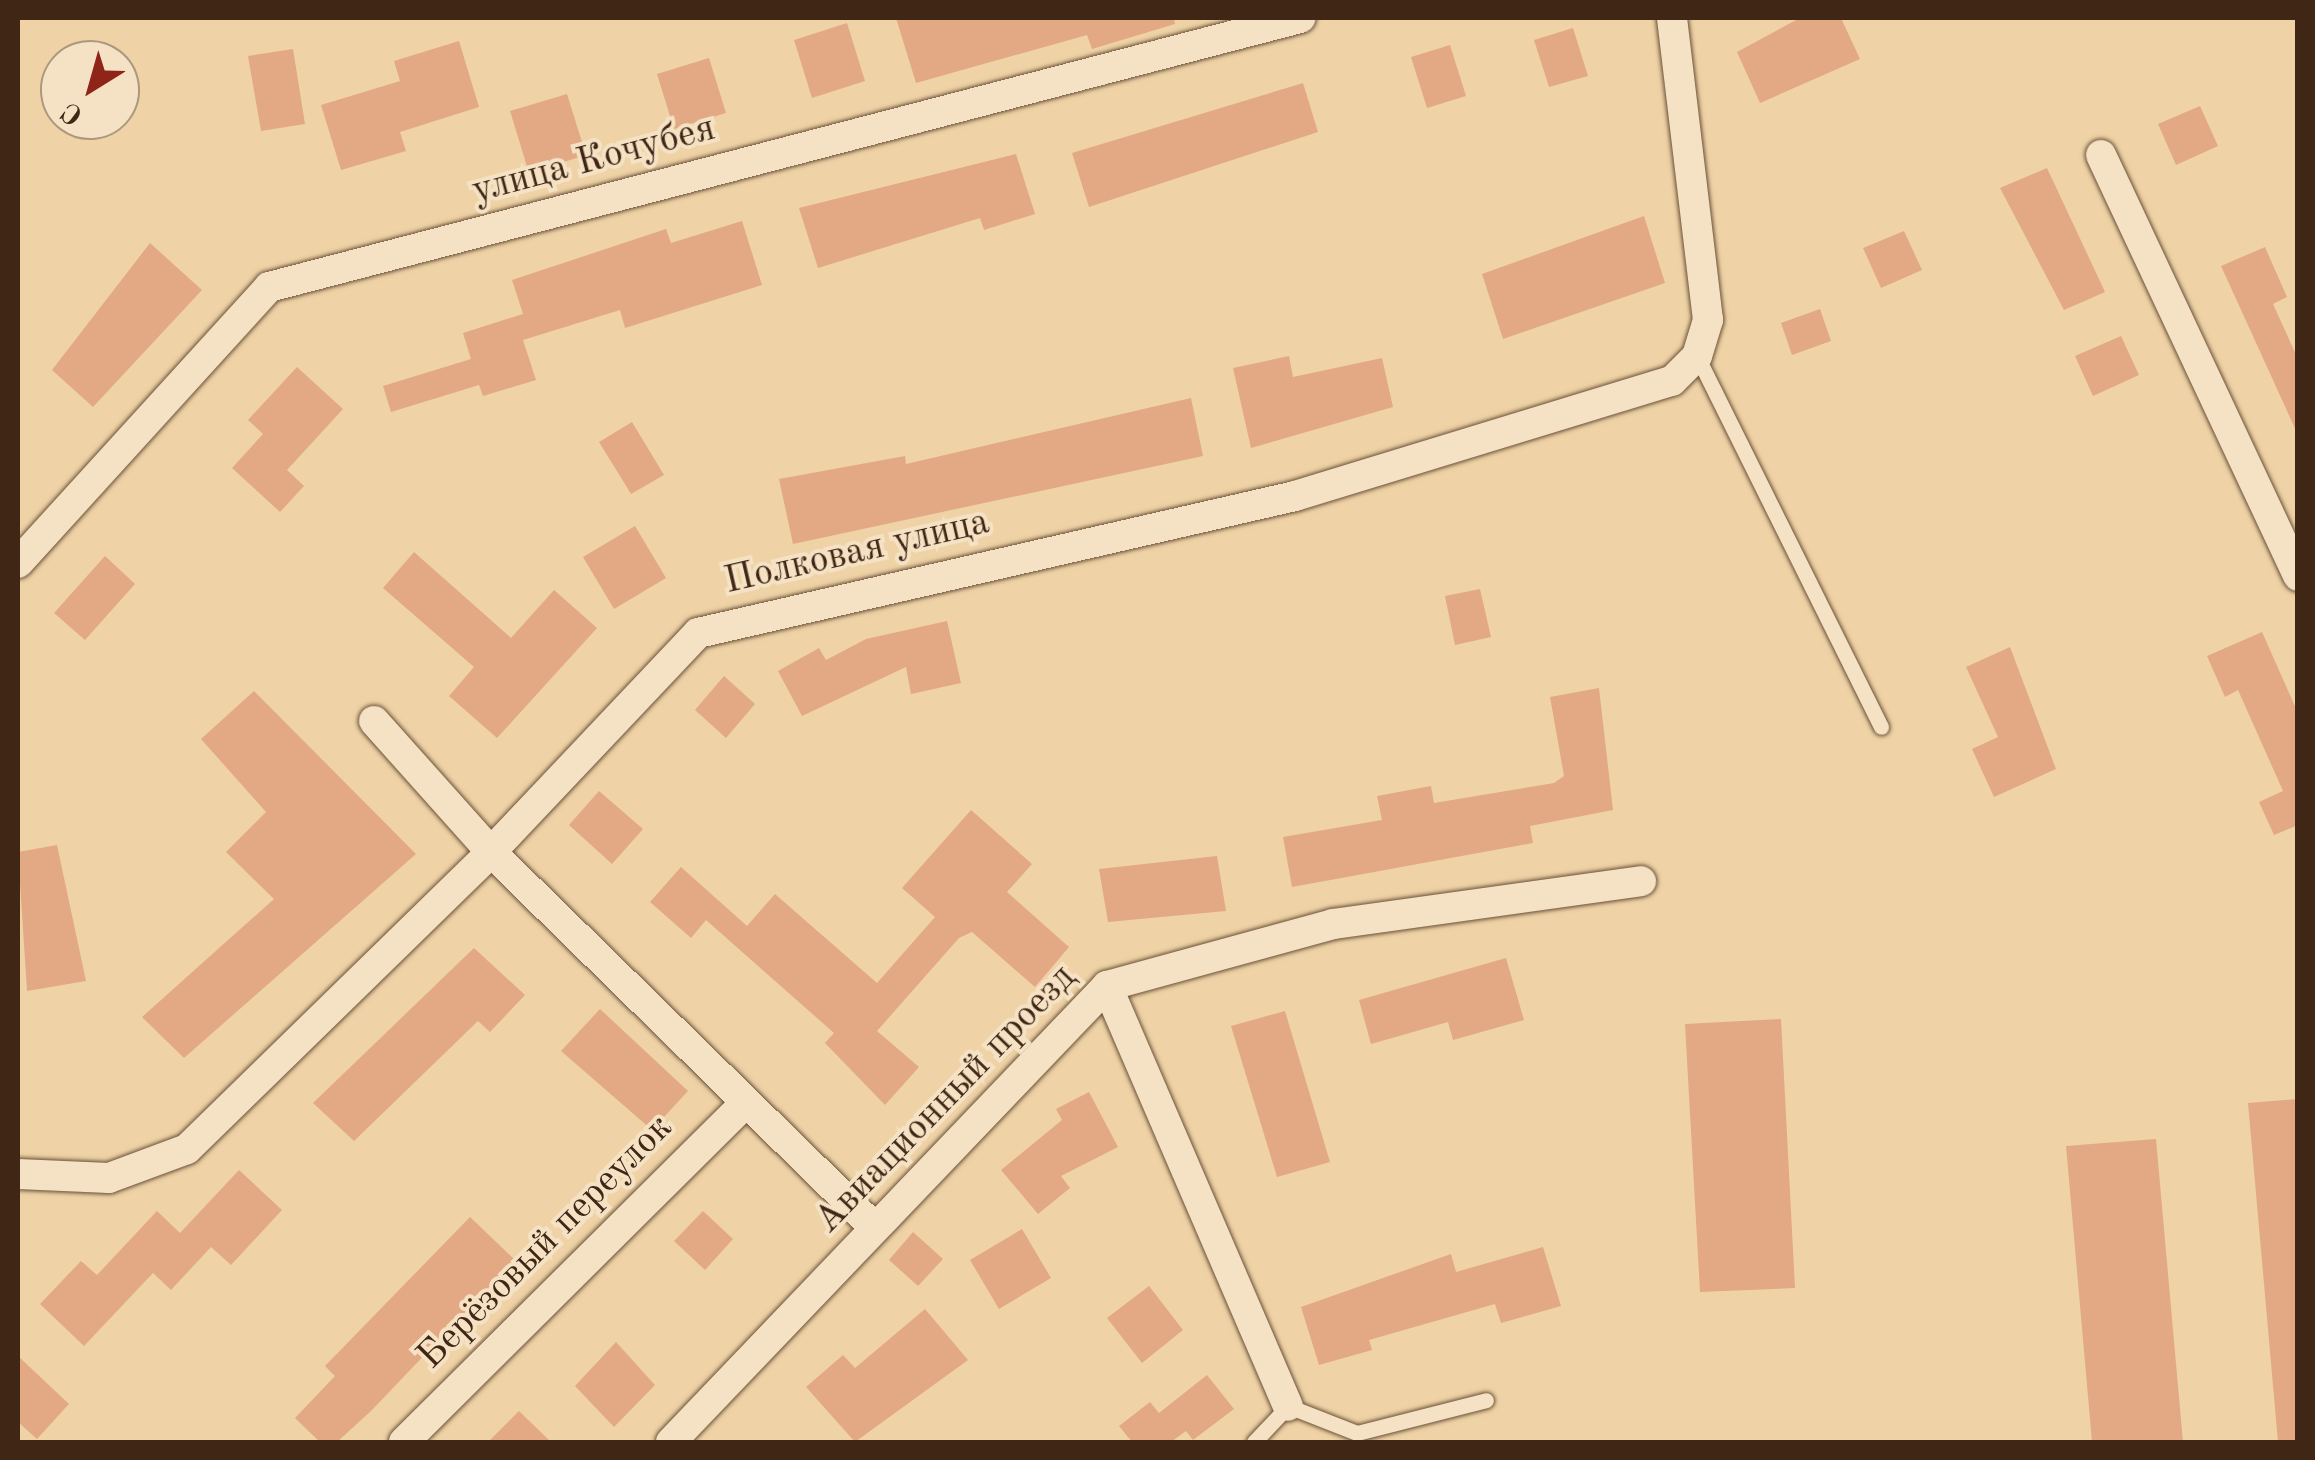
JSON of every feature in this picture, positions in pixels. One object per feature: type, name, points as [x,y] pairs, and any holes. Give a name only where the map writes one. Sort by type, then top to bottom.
[{"type":"street","name":"улица Кочубея","points":[[18,563],[270,288],[1300,18]]},
{"type":"street","points":[[1672,18],[1700,200],[1708,320],[1697,356]]},
{"type":"street","points":[[2101,156],[2298,576]]},
{"type":"street","name":"Полковая улица","points":[[18,1174],[109,1178],[186,1150],[491,852],[698,633],[1295,496],[1672,381],[1697,356]]},
{"type":"street","points":[[374,721],[491,852],[872,1225]]},
{"type":"street","name":"Авиационный проезд","points":[[671,1442],[872,1225],[1107,986],[1333,924],[1641,881]]},
{"type":"street","points":[[1107,986],[1288,1406]]},
{"type":"street","name":"Берёзовый переулок","points":[[404,1442],[746,1102]]},
{"type":"lane","points":[[1697,356],[1880,726]]},
{"type":"lane","points":[[1254,1442],[1288,1406],[1357,1433],[1486,1400]]},
{"type":"building","points":[[896,18],[1174,18],[1175,24],[1092,49],[1087,35],[916,83]]},
{"type":"building","points":[[1800,18],[1841,18],[1860,59],[1760,103],[1737,52]]},
{"type":"building","points":[[847,23],[865,81],[812,98],[794,40]]},
{"type":"building","points":[[1573,28],[1588,76],[1549,87],[1534,40]]},
{"type":"building","points":[[459,41],[479,107],[400,132],[406,151],[341,170],[321,105],[400,81],[394,61]]},
{"type":"building","points":[[1450,45],[1466,96],[1427,108],[1411,57]]},
{"type":"building","points":[[293,49],[305,124],[261,131],[248,56]]},
{"type":"building","points":[[709,58],[726,113],[674,129],[657,74]]},
{"type":"building","points":[[1303,83],[1318,132],[1089,207],[1072,153]]},
{"type":"building","points":[[567,94],[586,155],[529,173],[510,111]]},
{"type":"building","points":[[2200,106],[2218,146],[2176,165],[2158,124]]},
{"type":"building","points":[[1016,154],[1035,214],[984,230],[980,218],[818,268],[799,208]]},
{"type":"building","points":[[2047,168],[2105,292],[2064,310],[2000,188]]},
{"type":"building","points":[[1644,216],[1665,283],[1503,339],[1482,274]]},
{"type":"building","points":[[742,221],[762,285],[625,328],[620,310],[523,340],[536,380],[483,396],[479,385],[391,412],[383,386],[471,359],[463,333],[523,314],[512,280],[666,229],[671,243]]},
{"type":"building","points":[[1904,231],[1922,270],[1881,288],[1863,248]]},
{"type":"building","points":[[150,243],[202,290],[93,407],[52,370]]},
{"type":"building","points":[[2265,247],[2287,297],[2273,304],[2298,359],[2298,435],[2221,266]]},
{"type":"building","points":[[1820,309],[1831,341],[1792,355],[1781,323]]},
{"type":"building","points":[[2121,336],[2139,375],[2093,396],[2075,356]]},
{"type":"building","points":[[1289,356],[1293,377],[1382,358],[1393,407],[1251,448],[1233,368]]},
{"type":"building","points":[[297,367],[343,409],[287,470],[304,486],[280,512],[232,468],[263,434],[248,420]]},
{"type":"building","points":[[1191,398],[1203,456],[793,544],[779,479],[905,456],[906,464]]},
{"type":"building","points":[[632,422],[664,475],[631,494],[599,442]]},
{"type":"building","points":[[635,526],[666,578],[614,609],[583,557]]},
{"type":"building","points":[[414,552],[511,638],[554,590],[597,628],[497,738],[449,696],[474,667],[383,588]]},
{"type":"building","points":[[105,556],[135,584],[85,640],[54,613]]},
{"type":"building","points":[[1480,589],[1491,637],[1455,645],[1445,596]]},
{"type":"building","points":[[947,621],[961,683],[911,694],[906,667],[802,716],[778,671],[819,648],[826,660],[866,639]]},
{"type":"building","points":[[2262,632],[2298,713],[2298,825],[2274,835],[2259,802],[2283,791],[2238,690],[2225,697],[2207,656]]},
{"type":"building","points":[[2010,647],[2056,769],[1994,797],[1972,749],[1998,737],[1966,667]]},
{"type":"building","points":[[724,676],[755,704],[726,738],[695,710]]},
{"type":"building","points":[[1599,688],[1613,810],[1530,826],[1533,843],[1292,887],[1283,837],[1382,820],[1377,796],[1431,786],[1434,803],[1554,783],[1564,776],[1550,697]]},
{"type":"building","points":[[254,691],[416,854],[184,1058],[142,1017],[274,899],[226,852],[266,812],[201,739]]},
{"type":"building","points":[[599,791],[643,829],[612,864],[569,825]]},
{"type":"building","points":[[971,810],[1032,864],[1007,892],[1069,947],[1035,987],[972,932],[959,938],[877,1031],[919,1067],[885,1105],[825,1043],[834,1033],[706,920],[691,938],[650,902],[681,867],[747,926],[775,894],[877,983],[935,917],[902,888]]},
{"type":"building","points":[[57,845],[86,981],[27,991],[18,852]]},
{"type":"building","points":[[1217,856],[1226,911],[1108,922],[1099,869]]},
{"type":"building","points":[[474,948],[525,995],[490,1032],[478,1021],[354,1141],[313,1103]]},
{"type":"building","points":[[1506,958],[1524,1020],[1453,1040],[1448,1022],[1371,1044],[1359,1000]]},
{"type":"building","points":[[600,1009],[688,1091],[652,1130],[561,1051]]},
{"type":"building","points":[[1285,1011],[1330,1162],[1277,1177],[1231,1026]]},
{"type":"building","points":[[1781,1019],[1795,1288],[1700,1292],[1685,1024]]},
{"type":"building","points":[[1089,1092],[1118,1147],[1061,1176],[1070,1188],[1038,1214],[1001,1170],[1062,1120],[1056,1109]]},
{"type":"building","points":[[2298,1099],[2298,1442],[2278,1442],[2248,1103]]},
{"type":"building","points":[[2156,1139],[2183,1442],[2092,1442],[2066,1146]]},
{"type":"building","points":[[239,1170],[282,1210],[231,1265],[211,1247],[171,1290],[153,1273],[84,1346],[40,1304],[81,1261],[97,1275],[157,1211],[180,1233]]},
{"type":"building","points":[[703,1211],[733,1239],[705,1270],[674,1241]]},
{"type":"building","points":[[470,1217],[515,1260],[371,1411],[337,1442],[320,1442],[295,1418],[335,1376],[325,1366]]},
{"type":"building","points":[[1022,1229],[1051,1278],[999,1309],[970,1260]]},
{"type":"building","points":[[913,1232],[943,1259],[918,1286],[889,1260]]},
{"type":"building","points":[[1543,1247],[1561,1306],[1501,1323],[1495,1304],[1369,1340],[1372,1350],[1319,1365],[1301,1307],[1451,1254],[1456,1272]]},
{"type":"building","points":[[1149,1286],[1183,1330],[1142,1363],[1107,1318]]},
{"type":"building","points":[[925,1309],[968,1360],[855,1442],[806,1387],[843,1355],[855,1368]]},
{"type":"building","points":[[616,1342],[655,1385],[614,1427],[575,1386]]},
{"type":"building","points":[[18,1356],[69,1404],[37,1439],[18,1422]]},
{"type":"building","points":[[1207,1375],[1234,1409],[1193,1440],[1186,1431],[1171,1442],[1132,1442],[1119,1426],[1150,1402],[1159,1413]]},
{"type":"building","points":[[519,1411],[551,1442],[488,1442]]}]
